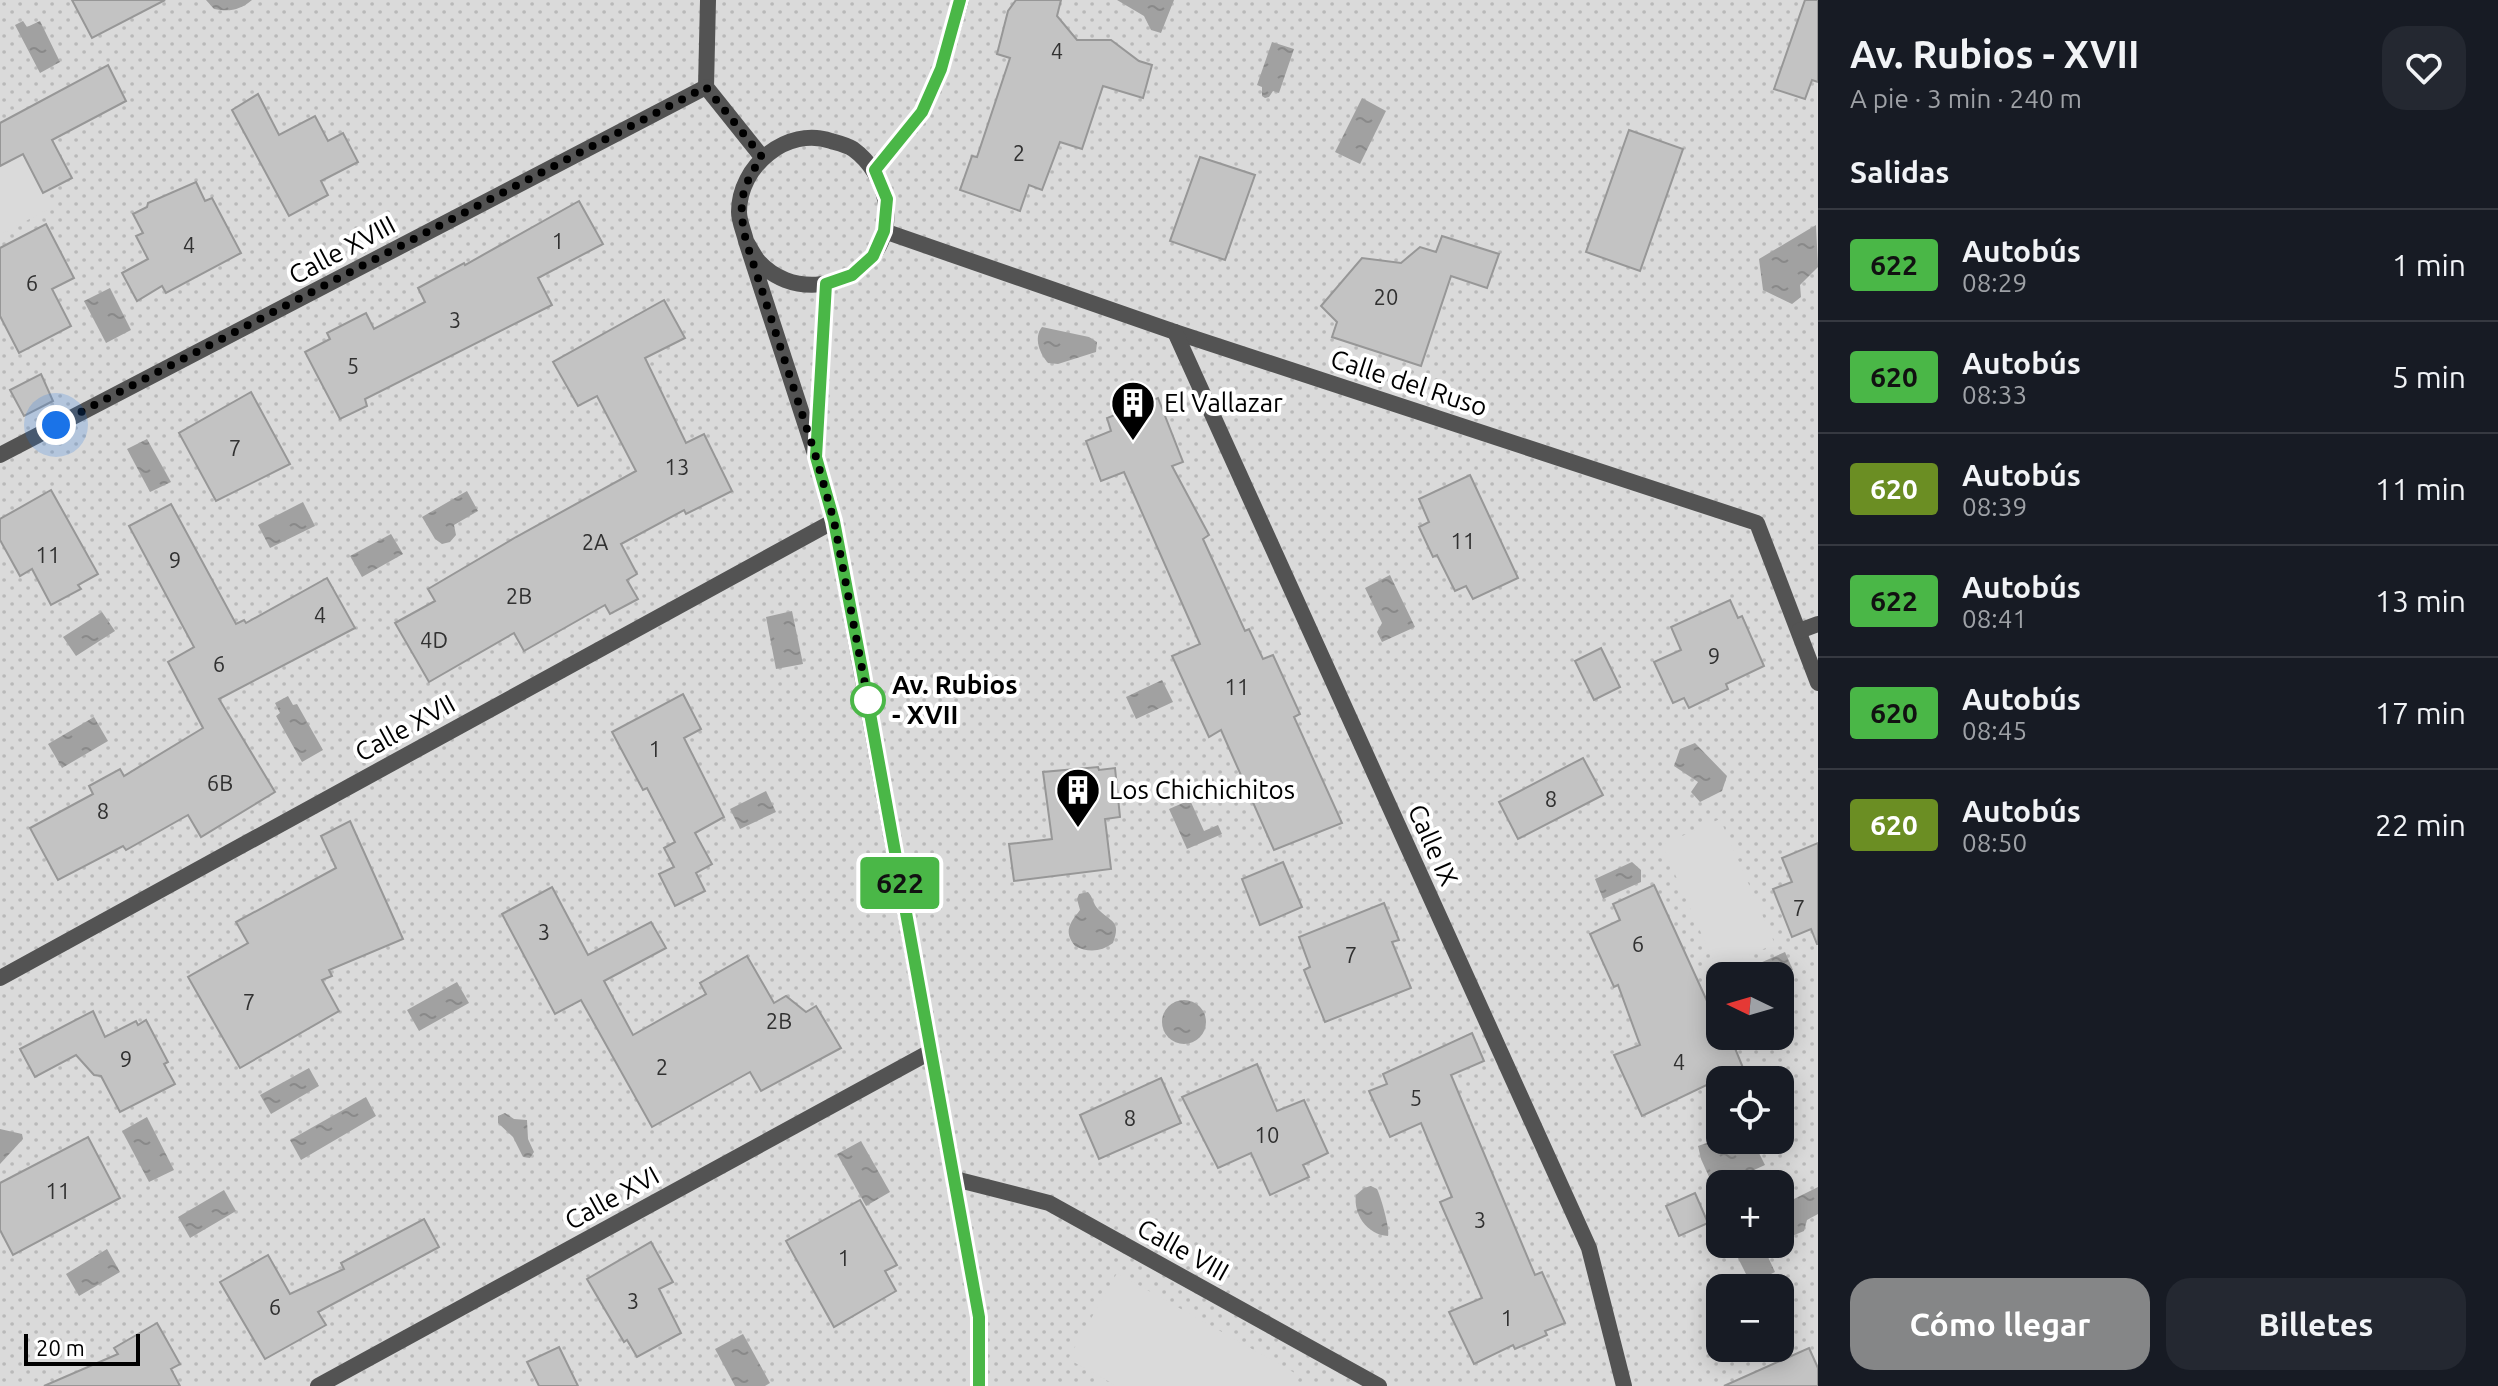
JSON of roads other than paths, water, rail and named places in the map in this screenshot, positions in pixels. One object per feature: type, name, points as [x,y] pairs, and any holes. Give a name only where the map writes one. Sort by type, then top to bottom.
[{"type":"street","points":[[708,0],[706,87],[762,157]]},
{"type":"street","points":[[875,170],[922,112],[941,69],[961,0]]},
{"type":"street","name":"Calle XVIII","points":[[0,455],[706,87]]},
{"type":"street","points":[[746,241],[759,262],[778,277],[801,285],[826,284],[852,275],[873,256],[884,231],[887,199],[875,170],[852,148],[821,137],[790,141],[762,157],[745,182],[739,212],[746,241],[834,521],[979,1317],[979,1386]]},
{"type":"street","name":"Calle del Ruso","points":[[884,231],[1175,332],[1757,523],[1818,683]]},
{"type":"street","points":[[816,457],[826,284]]},
{"type":"street","name":"Calle IX","points":[[1175,332],[1589,1248],[1624,1386]]},
{"type":"street","name":"Calle XVII","points":[[0,978],[834,521]]},
{"type":"street","points":[[1799,631],[1818,624]]},
{"type":"street","name":"Calle XVI","points":[[326,1384],[930,1052]]},
{"type":"street","name":"Calle VIII","points":[[955,1179],[1049,1203],[1379,1386]]},
{"type":"water","points":[[206,0],[252,0],[239,8],[225,10],[214,9]]},
{"type":"water","points":[[1117,0],[1174,0],[1161,33],[1151,30],[1144,16]]},
{"type":"water","points":[[23,21],[27,27],[40,21],[60,62],[40,73],[15,25]]},
{"type":"water","points":[[1272,42],[1294,49],[1279,93],[1273,91],[1265,98],[1262,87],[1257,85]]},
{"type":"water","points":[[1362,98],[1386,111],[1360,164],[1335,152]]},
{"type":"water","points":[[1816,225],[1818,267],[1800,285],[1801,297],[1792,304],[1763,290],[1759,259]]},
{"type":"water","points":[[110,288],[131,330],[106,343],[84,301]]},
{"type":"water","points":[[1042,327],[1089,337],[1097,342],[1096,352],[1058,364],[1048,363],[1039,346],[1038,336]]},
{"type":"water","points":[[147,439],[171,482],[150,492],[127,449]]},
{"type":"water","points":[[467,491],[478,511],[454,525],[456,535],[450,542],[442,544],[435,539],[422,517]]},
{"type":"water","points":[[303,502],[315,526],[270,548],[258,525]]},
{"type":"water","points":[[391,534],[403,554],[362,577],[350,556]]},
{"type":"water","points":[[1390,575],[1415,627],[1382,642],[1377,632],[1382,623],[1365,588]]},
{"type":"water","points":[[792,611],[803,664],[776,669],[766,617]]},
{"type":"water","points":[[102,612],[115,631],[76,656],[63,637]]},
{"type":"water","points":[[1162,680],[1173,702],[1136,719],[1126,697]]},
{"type":"water","points":[[288,696],[293,705],[297,704],[323,750],[302,762],[276,716],[280,713],[275,703]]},
{"type":"water","points":[[94,717],[108,741],[62,768],[48,744]]},
{"type":"water","points":[[1695,743],[1727,776],[1722,791],[1700,802],[1691,792],[1698,782],[1674,766],[1680,749]]},
{"type":"water","points":[[766,791],[776,812],[740,829],[730,809]]},
{"type":"water","points":[[1190,800],[1204,831],[1218,825],[1222,834],[1187,849],[1169,809]]},
{"type":"water","points":[[1632,862],[1641,870],[1641,882],[1603,899],[1595,879]]},
{"type":"water","points":[[1088,892],[1096,907],[1113,922],[1116,930],[1113,943],[1094,950],[1075,946],[1069,936],[1071,923],[1080,910],[1079,894]]},
{"type":"water","points":[[1785,952],[1789,962],[1762,962]]},
{"type":"water","points":[[457,982],[469,1003],[419,1031],[407,1010]]},
{"type":"water","points":[[1184,1000],[1199,1007],[1206,1022],[1199,1037],[1184,1044],[1169,1037],[1162,1022],[1169,1007]]},
{"type":"water","points":[[309,1068],[319,1086],[271,1114],[260,1095]]},
{"type":"water","points":[[366,1097],[376,1116],[301,1160],[290,1140]]},
{"type":"water","points":[[505,1113],[514,1119],[527,1120],[528,1139],[534,1152],[530,1158],[523,1157],[513,1137],[498,1123],[498,1116]]},
{"type":"water","points":[[147,1117],[174,1170],[149,1182],[122,1131]]},
{"type":"water","points":[[0,1129],[22,1134],[23,1139],[0,1164]]},
{"type":"water","points":[[861,1141],[890,1192],[866,1206],[837,1154]]},
{"type":"water","points":[[1706,1143],[1706,1154],[1760,1154],[1765,1165],[1754,1170],[1706,1170],[1698,1146]]},
{"type":"water","points":[[1371,1186],[1377,1189],[1381,1199],[1388,1236],[1368,1228],[1359,1216],[1356,1195]]},
{"type":"water","points":[[1818,1187],[1818,1214],[1807,1220],[1804,1231],[1794,1235],[1794,1199]]},
{"type":"water","points":[[224,1190],[236,1211],[190,1238],[178,1217]]},
{"type":"water","points":[[107,1249],[120,1272],[79,1296],[66,1274]]},
{"type":"water","points":[[1738,1258],[1768,1258],[1775,1272],[1771,1274],[1746,1274]]},
{"type":"water","points":[[743,1334],[770,1383],[765,1386],[735,1386],[715,1349]]},
{"type":"place","name":"El Vallazar","points":[[1133,442]]},
{"type":"place","name":"Av. Rubios - XVII","points":[[868,700]]},
{"type":"place","name":"Los Chichichitos","points":[[1078,829]]}]
